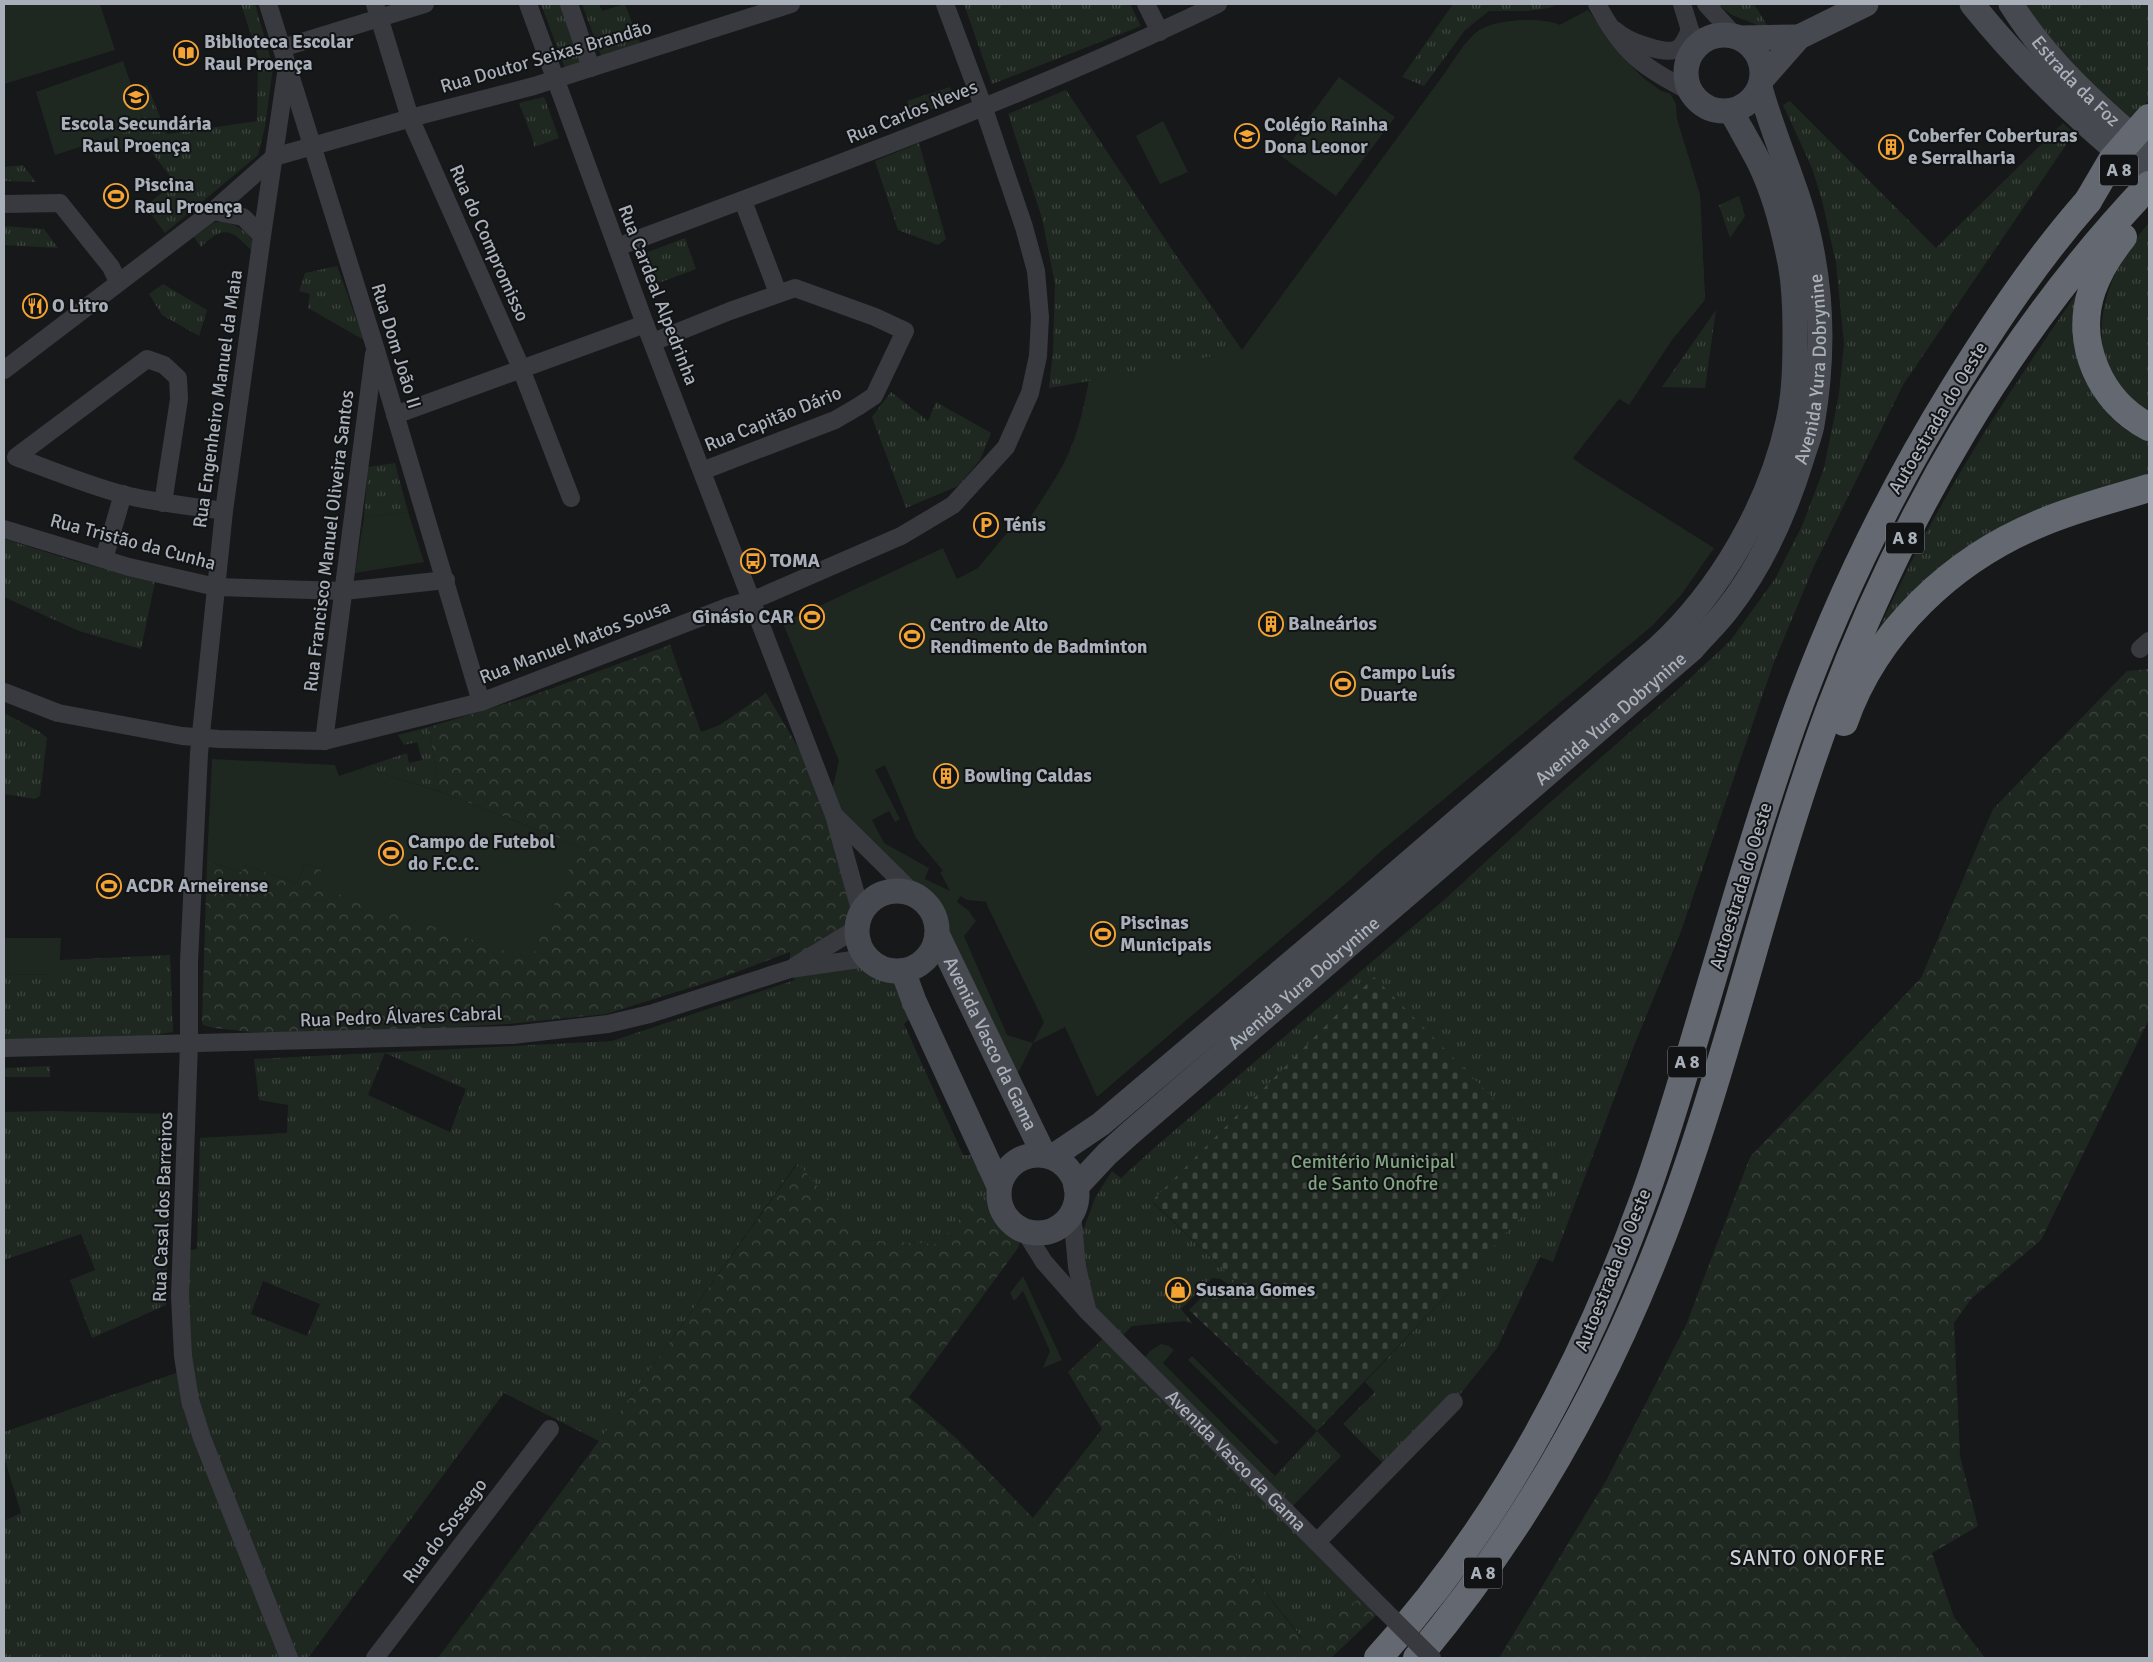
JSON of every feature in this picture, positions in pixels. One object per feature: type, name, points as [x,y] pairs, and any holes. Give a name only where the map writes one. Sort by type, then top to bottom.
[{"type":"highway","points":[[2088,201],[2112,160],[2149,118]]},
{"type":"highway","name":"Autoestrada do Oeste","points":[[1378,1658],[1463,1550],[1536,1439],[1567,1381],[1604,1299],[1642,1203],[1665,1134],[1772,784],[1814,666],[1840,604],[1896,487],[1967,367],[2034,266],[2088,201],[2149,138]]},
{"type":"highway","points":[[2144,197],[2128,230],[2111,251],[2097,278],[2088,310],[2087,334],[2096,374],[2120,407],[2136,420],[2149,427]]},
{"type":"highway","name":"Autoestrada do Oeste","points":[[1417,1658],[1507,1541],[1561,1453],[1604,1372],[1652,1264],[1679,1190],[1806,779],[1830,710],[1859,636],[1912,524],[1970,421],[2048,304],[2144,197]]},
{"type":"highway","points":[[1762,921],[1788,878],[1845,718],[1874,662],[1904,622],[1938,586],[1998,543],[2061,515],[2149,488]]},
{"type":"main road","points":[[1799,37],[1716,35],[1694,37],[1686,67],[1686,80],[1691,92],[1705,106],[1715,110],[1731,111],[1748,103],[1761,83],[1799,37],[1866,4]]},
{"type":"main road","name":"Estrada da Foz","points":[[1972,4],[2038,78],[2096,135],[2149,178]]},
{"type":"main road","name":"Estrada da Foz","points":[[2011,4],[2036,40],[2057,65],[2089,98],[2149,151]]},
{"type":"main road","points":[[1739,37],[1751,45],[1758,55],[1762,66],[1761,83]]},
{"type":"main road","name":"Avenida Yura Dobrynine","points":[[1076,1188],[1107,1154],[1129,1134],[1692,649],[1729,607],[1752,573],[1778,523],[1794,483],[1812,427],[1818,370],[1820,311],[1812,252],[1797,194],[1774,133],[1761,83]]},
{"type":"main road","name":"Avenida Yura Dobrynine","points":[[1048,1156],[1109,1118],[1348,916],[1678,631],[1710,592],[1751,525],[1771,477],[1788,422],[1795,367],[1795,308],[1786,245],[1762,168],[1731,111]]},
{"type":"main road","points":[[891,891],[904,891],[916,896],[932,912],[936,923],[937,934],[934,948],[927,959],[916,967],[904,971],[890,971],[877,966],[866,958],[861,949],[859,921],[868,902],[879,895],[891,891]]},
{"type":"main road","name":"Avenida Vasco da Gama","points":[[937,934],[1048,1156]]},
{"type":"main road","points":[[904,971],[916,1006],[999,1186]]},
{"type":"main road","points":[[1032,1155],[1048,1156],[1068,1169],[1076,1188],[1076,1205],[1072,1213],[1065,1222],[1046,1232],[1034,1233],[1024,1230],[1008,1220],[1003,1212],[998,1195],[999,1186],[1007,1170],[1020,1158],[1032,1155]]},
{"type":"street","name":"Rua Dom João II","points":[[268,4],[375,346],[481,702]]},
{"type":"street","points":[[282,48],[377,11],[424,4]]},
{"type":"street","name":"Rua Cardeal Alpedrinha","points":[[528,4],[645,324],[751,600]]},
{"type":"street","points":[[569,4],[591,68]]},
{"type":"street","name":"Rua Doutor Seixas Brandão","points":[[274,157],[410,118],[556,80],[791,4]]},
{"type":"street","name":"Rua Manuel Matos Sousa","points":[[4,692],[58,713],[202,738],[324,741],[481,702],[730,606],[763,596],[901,536],[954,505],[1006,447],[1030,393],[1038,356],[1040,317],[1036,271],[1024,227],[983,106],[945,4]]},
{"type":"street","points":[[1146,4],[1160,32]]},
{"type":"street","name":"Rua Carlos Neves","points":[[617,247],[743,201],[983,106],[1160,32],[1218,4]]},
{"type":"street","points":[[1597,4],[1607,23],[1628,51],[1651,71],[1691,92]]},
{"type":"street","points":[[1607,23],[1618,33],[1630,40],[1668,51],[1677,50],[1694,37],[1682,4]]},
{"type":"street","points":[[1706,4],[1739,37]]},
{"type":"street","name":"Rua do Compromisso","points":[[377,11],[410,118],[522,370],[571,498]]},
{"type":"street","name":"Rua Engenheiro Manuel da Maia","points":[[202,738],[224,511],[287,68]]},
{"type":"street","points":[[4,370],[213,211],[274,157]]},
{"type":"street","points":[[653,342],[778,293],[743,201]]},
{"type":"street","points":[[4,204],[60,203],[111,267],[118,282]]},
{"type":"street","points":[[213,211],[243,217],[262,236]]},
{"type":"street","name":"Rua Capitão Dário","points":[[702,471],[835,420],[860,406],[874,396],[905,331],[875,317],[795,288],[778,293]]},
{"type":"street","points":[[394,415],[645,324]]},
{"type":"street","name":"Rua Francisco Manuel Oliveira Santos","points":[[324,741],[375,346]]},
{"type":"street","points":[[163,503],[179,399],[178,378],[164,365],[147,359],[16,457],[76,480],[123,494],[163,503],[224,511]]},
{"type":"street","points":[[104,559],[123,494]]},
{"type":"street","name":"Rua Tristão da Cunha","points":[[4,528],[159,575],[216,586],[344,591],[446,580]]},
{"type":"street","points":[[751,600],[834,815],[859,921],[790,969]]},
{"type":"street","name":"Rua Casal dos Barreiros","points":[[202,738],[199,753],[189,962],[189,1044],[180,1296],[183,1356],[190,1400],[202,1438],[288,1658]]},
{"type":"street","points":[[834,815],[916,896]]},
{"type":"street","points":[[790,969],[866,958]]},
{"type":"street","name":"Rua Pedro Álvares Cabral","points":[[4,1048],[512,1035],[588,1026],[650,1014],[790,969]]},
{"type":"street","points":[[1072,1213],[1077,1267],[1088,1312]]},
{"type":"street","name":"Avenida Vasco da Gama","points":[[1024,1230],[1044,1262],[1088,1312],[1432,1658]]},
{"type":"street","points":[[1316,1542],[1454,1402]]},
{"type":"street","name":"Rua do Sossego","points":[[375,1658],[550,1429]]},
{"type":"green space","points":[[4,4],[100,4],[115,50],[4,84]]},
{"type":"green space","points":[[241,4],[255,4],[273,67],[265,127],[258,155],[165,233],[145,206],[175,183],[147,146],[115,152],[108,138],[145,126],[133,89],[147,85],[167,134],[257,121],[258,56]]},
{"type":"green space","points":[[541,4],[563,4],[586,65],[568,76]]},
{"type":"green space","points":[[582,4],[599,4],[602,11],[625,4],[643,51],[603,61]]},
{"type":"green space","points":[[964,4],[1130,4],[1141,26],[992,84]]},
{"type":"green space","points":[[1453,4],[1558,4],[1549,8],[1527,11],[1489,11],[1465,30],[1424,86],[1402,77]]},
{"type":"green space","points":[[1717,4],[1754,4],[1770,30],[1732,15]]},
{"type":"green space","points":[[2026,4],[2149,4],[2149,100],[2128,124],[2043,31]]},
{"type":"green space","points":[[1588,10],[1624,59],[1643,78],[1661,91],[1670,94],[1676,104],[1676,116],[1700,195],[1705,300],[1665,206],[1503,607],[1592,676],[1380,852],[1318,907],[1130,684],[1054,481],[1076,433],[1089,381],[1049,388],[1053,352],[1055,284],[1042,218],[1008,114],[1066,90],[1171,248],[1242,350],[1470,38],[1487,26],[1497,23],[1532,20],[1553,22],[1560,25]]},
{"type":"green space","points":[[1588,10],[1624,59],[1643,78],[1661,91],[1670,94],[1676,104],[1677,120],[1700,195],[1705,300],[1672,340],[1629,405],[1619,399],[1573,458],[1714,548],[1681,595],[1652,626],[1380,852],[1097,1097],[1065,1027],[1033,1043],[1011,1087],[932,912],[834,815],[832,790],[839,761],[783,623],[943,548],[957,579],[978,568],[1012,527],[1020,534],[1065,463],[1079,430],[1089,381],[1242,350],[1470,38],[1487,26],[1508,21],[1532,20],[1553,22],[1560,25]],"holes":[[[885,765],[916,838],[943,871],[940,872],[950,891],[925,879],[929,868],[884,843],[872,820],[889,811],[895,822],[900,819],[875,770]],[[960,896],[967,900],[988,902],[986,903],[1044,1022],[1033,1043],[1007,1035],[964,936],[976,921],[968,910],[957,902]]]},
{"type":"green space","points":[[123,61],[145,126],[55,155],[36,92]]},
{"type":"green space","points":[[1339,77],[1395,117],[1336,196],[1281,156]]},
{"type":"green space","points":[[950,87],[956,99],[913,117],[907,101]]},
{"type":"green space","points":[[544,97],[559,138],[534,147],[519,103]]},
{"type":"green space","points":[[1790,101],[1936,248],[2063,123],[2074,133],[1903,385],[1814,566],[1774,662],[1680,934],[1633,1048],[1553,1262],[1540,1257],[1497,1348],[1454,1402],[1389,1469],[1343,1424],[1375,1392],[1365,1382],[1564,1171],[1472,1078],[1152,1202],[1235,1280],[1230,1286],[1221,1279],[1212,1278],[1181,1309],[1193,1324],[1184,1321],[1132,1326],[1118,1340],[1088,1312],[1074,1220],[1084,1228],[1095,1198],[1112,1171],[1121,1178],[1444,900],[1546,806],[1672,695],[1730,641],[1775,579],[1802,526],[1824,468],[1839,394],[1844,344],[1836,263],[1822,200],[1812,168],[1783,105]]},
{"type":"green space","points":[[1163,121],[1188,172],[1160,184],[1136,136]]},
{"type":"green space","points":[[919,143],[946,239],[938,245],[898,230],[875,161]]},
{"type":"green space","points":[[23,165],[36,182],[4,181],[4,167]]},
{"type":"green space","points":[[1739,196],[1745,216],[1730,238],[1719,205]]},
{"type":"green space","points":[[221,221],[235,225],[246,233],[253,241],[251,250],[238,238],[227,232],[215,235],[201,247],[194,237],[213,223]]},
{"type":"green space","points":[[2149,223],[2149,412],[2125,393],[2110,371],[2103,347],[2102,321],[2107,294],[2118,269],[2132,245]]},
{"type":"green space","points":[[4,226],[44,229],[58,248],[4,245]]},
{"type":"green space","points":[[685,238],[696,269],[648,287],[638,256]]},
{"type":"green space","points":[[337,266],[364,340],[308,308],[310,294],[299,291],[305,273]]},
{"type":"green space","points":[[163,284],[207,310],[199,336],[162,315],[149,294]]},
{"type":"green space","points":[[2083,284],[2078,361],[2086,381],[2110,416],[2126,430],[2149,441],[2149,478],[2037,515],[1871,645],[1918,549],[1961,471],[1980,439]]},
{"type":"green space","points":[[1716,310],[1705,388],[1662,387]]},
{"type":"green space","points":[[891,392],[928,421],[936,402],[991,433],[980,460],[958,486],[906,508],[872,417]]},
{"type":"green space","points":[[395,463],[408,512],[364,517],[368,467]]},
{"type":"green space","points":[[408,512],[424,562],[355,573],[364,517]]},
{"type":"green space","points":[[4,539],[78,562],[155,582],[141,649],[79,631],[4,597]]},
{"type":"green space","points":[[670,645],[701,732],[720,725],[766,693],[825,793],[861,913],[856,929],[790,969],[790,952],[715,980],[606,1014],[507,1024],[377,1032],[252,1032],[203,1025],[207,861],[241,872],[246,865],[297,884],[305,863],[321,870],[579,846],[439,791],[429,727],[531,696]]},
{"type":"green space","points":[[2149,669],[2149,1019],[2041,1240],[1971,1299],[1954,1323],[1960,1456],[1978,1526],[1932,1553],[1954,1617],[1985,1658],[1499,1658],[1607,1479],[1686,1325],[1750,1157],[1921,978],[1993,809],[2127,671]]},
{"type":"green space","points":[[4,713],[40,732],[47,738],[40,796],[35,799],[4,794]]},
{"type":"green space","points":[[429,727],[439,791],[379,773],[368,766],[407,753],[409,763],[422,760],[417,742],[404,745],[398,735]]},
{"type":"green space","name":"Campo de Futebol do F.C.C.","points":[[212,759],[335,765],[339,776],[368,766],[379,773],[441,792],[579,846],[531,960],[320,888],[321,870],[305,863],[297,884],[246,865],[241,872],[207,861]]},
{"type":"green space","points":[[4,938],[61,938],[59,974],[4,975]]},
{"type":"green space","points":[[170,955],[173,1032],[144,1037],[4,1040],[4,975],[59,974],[59,960]]},
{"type":"green space","points":[[871,963],[890,971],[903,971],[919,1010],[904,1024],[963,1155],[984,1155],[999,1186],[970,1207],[938,1244],[862,1240],[797,1163],[599,1441],[504,1393],[308,1658],[4,1658],[4,1521],[21,1513],[4,1457],[4,1432],[185,1370],[183,1252],[197,1249],[200,1138],[287,1133],[288,1105],[259,1100],[254,1059],[612,1041],[795,980],[790,969]],"holes":[[[385,1053],[466,1089],[450,1132],[368,1095]],[[263,1281],[320,1304],[307,1336],[251,1314]]]},
{"type":"green space","name":"Cemitério Municipal de Santo Onofre","points":[[1374,977],[1565,1171],[1317,1431],[1189,1310],[1210,1289],[1219,1298],[1235,1280],[1152,1201]]},
{"type":"green space","points":[[50,1066],[50,1077],[4,1077],[4,1068]]},
{"type":"green space","points":[[51,1111],[172,1114],[166,1305],[92,1338],[70,1280],[95,1270],[81,1234],[4,1260],[4,1112]]},
{"type":"green space","points":[[798,1163],[862,1240],[938,1244],[970,1207],[999,1186],[999,1200],[1004,1212],[1012,1222],[1024,1230],[1018,1248],[909,1397],[956,1438],[1033,1518],[1102,1429],[1068,1372],[1109,1333],[1255,1480],[1212,1525],[1302,1639],[1367,1593],[1383,1609],[1331,1658],[438,1658],[599,1441]]},
{"type":"green space","points":[[1023,1276],[1062,1360],[1043,1368],[1050,1351],[1023,1291],[1014,1301],[1010,1293]]},
{"type":"green space","points":[[1161,1344],[1169,1346],[1174,1350],[1163,1363],[1275,1476],[1263,1488],[1140,1363],[1150,1351]]},
{"type":"green space","points":[[1192,1356],[1279,1442],[1275,1445],[1188,1360]]},
{"type":"green space","points":[[1317,1431],[1341,1456],[1287,1512],[1367,1593],[1303,1639],[1212,1525],[1255,1480],[1264,1488]]},
{"type":"place","name":"Biblioteca Escolar Raul Proença","points":[[186,53]]},
{"type":"place","name":"Escola Secundária Raul Proença","points":[[136,97]]},
{"type":"place","name":"Colégio Rainha Dona Leonor","points":[[1247,136]]},
{"type":"place","name":"Coberfer Coberturas e Serralharia","points":[[1891,147]]},
{"type":"place","name":"Piscina Raul Proença","points":[[116,196]]},
{"type":"place","name":"O Litro","points":[[35,306]]},
{"type":"place","name":"Ténis","points":[[986,525]]},
{"type":"place","name":"TOMA","points":[[753,561]]},
{"type":"place","name":"Ginásio CAR","points":[[812,617]]},
{"type":"place","name":"Balneários","points":[[1271,624]]},
{"type":"place","name":"Centro de Alto Rendimento de Badminton","points":[[912,636]]},
{"type":"place","name":"Campo Luís Duarte","points":[[1343,684]]},
{"type":"place","name":"Bowling Caldas","points":[[946,776]]},
{"type":"place","name":"Campo de Futebol do F.C.C.","points":[[391,853]]},
{"type":"place","name":"ACDR Arneirense","points":[[109,886]]},
{"type":"place","name":"Piscinas Municipais","points":[[1103,934]]},
{"type":"place","name":"Susana Gomes","points":[[1178,1290]]},
{"type":"district","name":"SANTO ONOFRE","points":[[1808,1558]]}]
